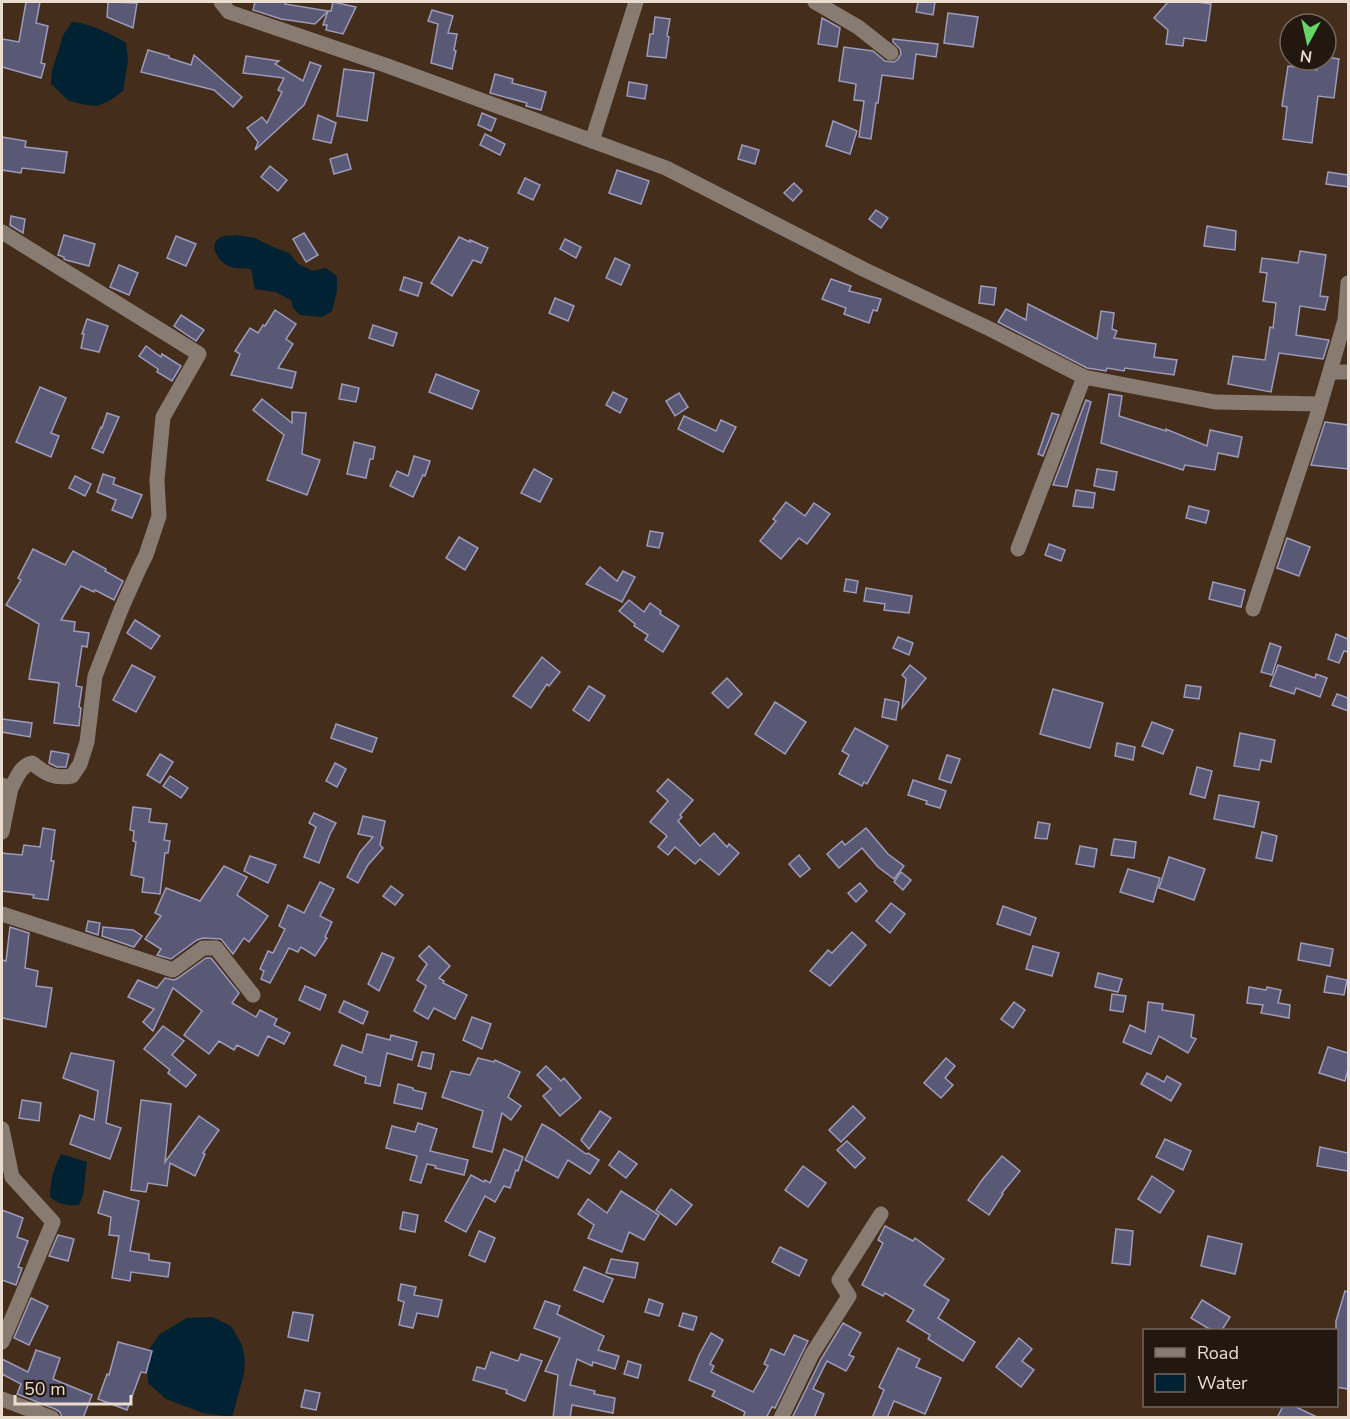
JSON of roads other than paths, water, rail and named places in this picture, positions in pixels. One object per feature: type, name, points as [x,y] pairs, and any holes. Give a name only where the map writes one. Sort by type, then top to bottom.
[{"type":"street","points":[[221,2],[229,12],[385,65],[666,168],[863,269],[990,329],[1084,377],[1215,402],[1320,404]]},
{"type":"street","points":[[592,141],[636,2]]},
{"type":"street","points":[[815,2],[858,27],[891,53]]},
{"type":"street","points":[[2,232],[199,354],[163,417],[157,480],[159,516],[146,555],[122,607],[95,676],[87,742],[80,764],[72,776],[62,778],[44,773],[32,763],[24,766],[6,787],[2,831]]},
{"type":"street","points":[[1253,609],[1345,320],[1348,283]]},
{"type":"street","points":[[1329,372],[1348,372]]},
{"type":"street","points":[[1018,549],[1084,377]]},
{"type":"street","points":[[2,914],[173,970],[203,948],[216,948],[253,995]]},
{"type":"street","points":[[2,1129],[12,1177],[53,1222],[2,1342]]},
{"type":"street","points":[[782,1418],[812,1354],[849,1296],[840,1280],[881,1214]]},
{"type":"street","points":[[2,1400],[52,1418]]},
{"type":"water","points":[[72,22],[100,29],[126,43],[128,61],[123,91],[97,106],[69,101],[51,84],[52,70],[63,35]]},
{"type":"water","points":[[236,235],[255,238],[289,253],[298,264],[313,271],[326,268],[337,276],[337,291],[332,311],[322,317],[300,315],[293,308],[291,300],[275,292],[255,289],[251,269],[231,267],[216,254],[217,240],[223,236]]},
{"type":"water","points":[[61,1154],[87,1162],[83,1195],[79,1205],[63,1204],[50,1197],[53,1175]]},
{"type":"water","points":[[212,1317],[231,1326],[242,1345],[245,1360],[244,1374],[232,1417],[203,1413],[166,1399],[148,1383],[147,1352],[160,1334],[187,1318]]}]
